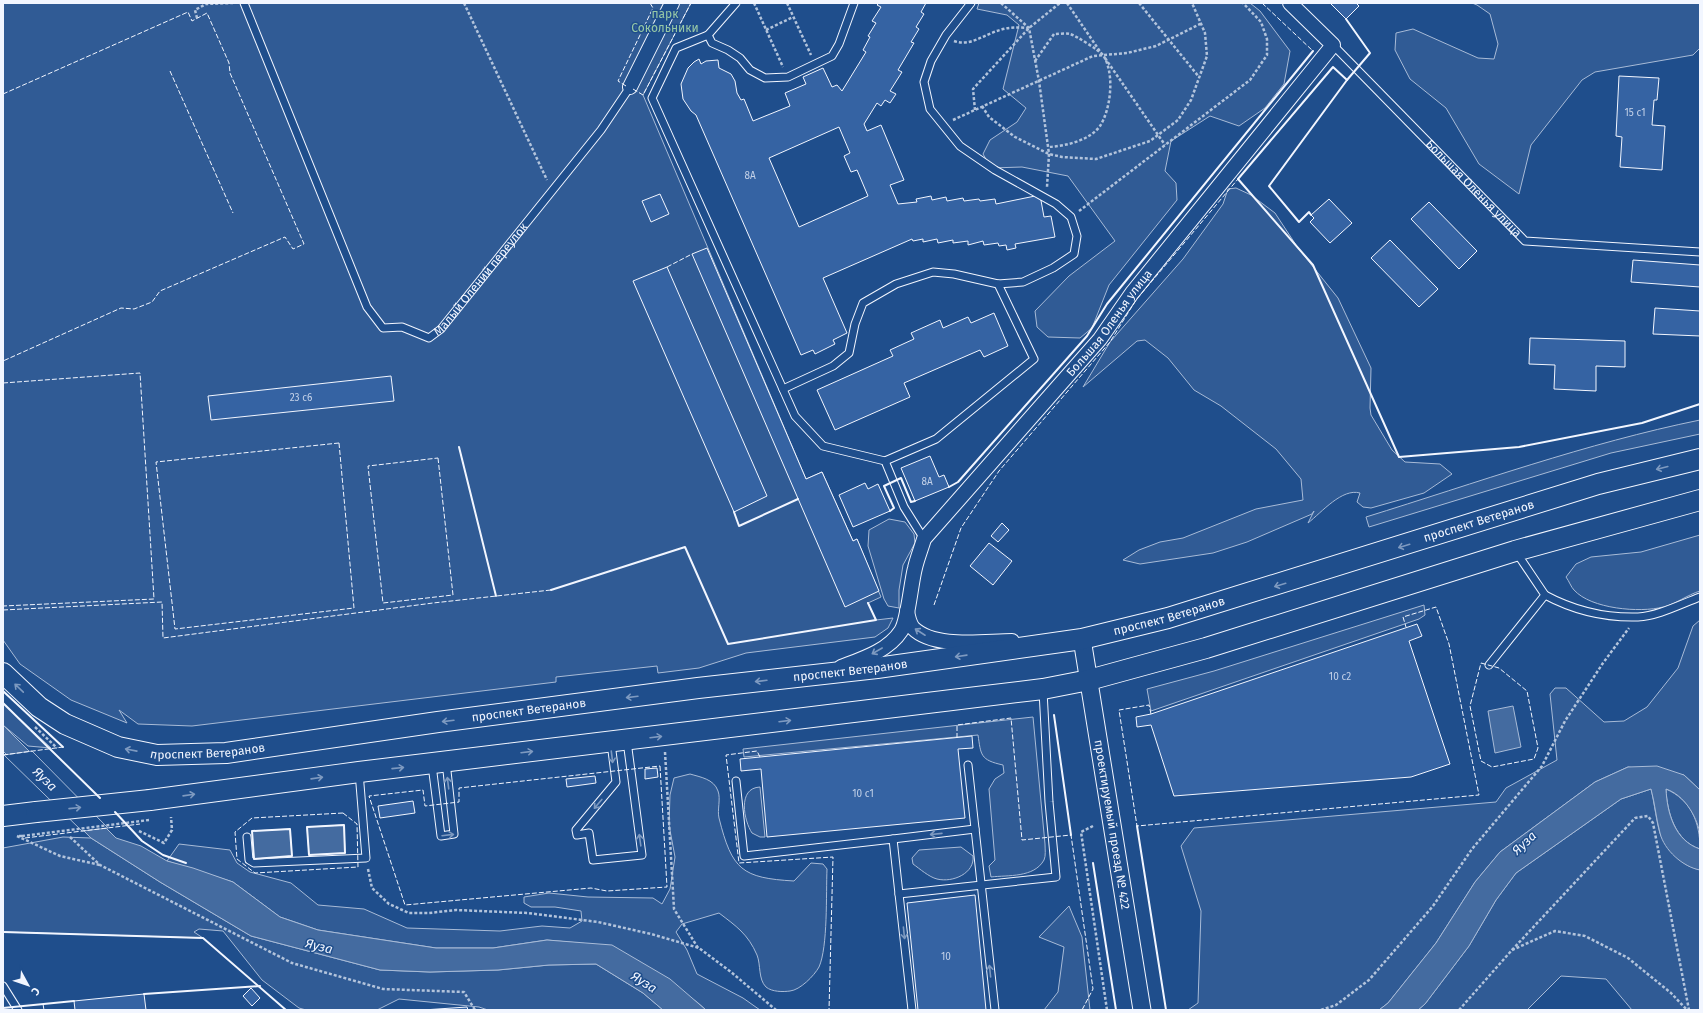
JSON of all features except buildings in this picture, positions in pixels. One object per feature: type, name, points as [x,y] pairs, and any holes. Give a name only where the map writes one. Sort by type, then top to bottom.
[{"type":"main road","name":"проспект Ветеранов","points":[[3,673],[38,707],[65,724],[98,740],[118,747],[157,755],[186,755],[240,751],[454,720],[877,668],[1076,640],[1168,618],[1598,484],[1700,459]]},
{"type":"main road","points":[[3,816],[36,812],[149,810],[359,772],[618,742],[1043,688],[1089,680],[1206,648],[1515,550],[1700,500]]},
{"type":"street","name":"Малый Олений переулок","points":[[630,88],[672,3]]},
{"type":"street","name":"Большая Оленья улица","points":[[828,673],[873,654],[887,645],[901,632],[906,621],[915,568],[924,539],[1100,339],[1132,292],[1333,45],[1290,3]]},
{"type":"street","points":[[907,610],[909,621],[913,628],[923,635],[939,642],[1076,640]]},
{"type":"street","name":"проектируемый проезд № 422","points":[[1076,640],[1089,680],[1142,1010]]},
{"type":"lane","name":"Малый Олений переулок","points":[[244,3],[354,279],[367,307],[382,328],[402,327],[429,338],[441,329],[601,130],[630,88]]},
{"type":"lane","points":[[736,3],[708,35],[676,48],[652,98],[795,416],[823,446],[885,461],[936,439],[1034,359],[998,284]]},
{"type":"lane","points":[[708,35],[712,43],[728,50],[740,58],[750,70],[765,78],[788,77],[832,56],[839,44],[854,3]]},
{"type":"lane","points":[[783,389],[834,366],[849,353],[855,324],[863,303],[896,284],[934,272],[954,274],[998,284],[1022,282],[1053,268],[1074,254],[1078,236],[1071,217],[1056,204],[995,170],[960,146],[930,109],[924,82],[931,61],[946,35],[971,3]]},
{"type":"lane","name":"Большая Оленья улица","points":[[1333,45],[1526,241],[1700,252]]},
{"type":"lane","points":[[885,461],[904,507],[924,539]]},
{"type":"lane","points":[[1515,550],[1545,595],[1564,606],[1603,615],[1638,617],[1700,598]]},
{"type":"lane","points":[[1489,665],[1545,595]]},
{"type":"lane","points":[[899,894],[1056,877],[1049,802],[1043,688]]},
{"type":"lane","points":[[618,742],[642,855],[593,860],[589,833],[577,835],[576,830],[616,782],[618,742]]},
{"type":"lane","points":[[439,763],[454,834],[441,836],[439,763]]},
{"type":"lane","points":[[968,765],[995,1010]]},
{"type":"lane","points":[[247,837],[249,860],[254,863],[366,858],[359,772]]},
{"type":"lane","points":[[736,781],[744,856],[975,829]]},
{"type":"lane","points":[[893,839],[912,1010]]},
{"type":"lane","points":[[3,986],[18,1010]]},
{"type":"path","points":[[464,3],[552,191]]},
{"type":"path","points":[[754,3],[788,77]]},
{"type":"path","points":[[787,3],[815,64]]},
{"type":"path","points":[[1001,3],[1029,28],[1039,81],[1049,154],[1047,199]]},
{"type":"path","points":[[975,110],[973,89],[1029,28],[1060,3]]},
{"type":"path","points":[[1067,3],[1165,145]]},
{"type":"path","points":[[1139,3],[1199,77]]},
{"type":"path","points":[[982,106],[989,117],[1015,137],[1049,154],[1062,157],[1096,159],[1150,141],[1178,120],[1191,100],[1207,56],[1205,33],[1202,23],[1192,3]]},
{"type":"path","points":[[1071,217],[1250,80],[1266,55],[1267,39],[1261,22],[1243,3]]},
{"type":"path","points":[[197,18],[195,10],[206,4],[230,4]]},
{"type":"path","points":[[766,30],[793,17]]},
{"type":"path","points":[[942,125],[1093,56],[1127,53],[1156,46],[1202,23]]},
{"type":"path","points":[[946,35],[956,42],[970,42],[1000,30],[1013,27],[1029,28]]},
{"type":"path","points":[[1035,61],[1054,34],[1070,34],[1103,55],[1111,78],[1109,103],[1100,126],[1082,140],[1064,146],[1048,147]]},
{"type":"path","points":[[1321,1010],[1336,1005],[1369,980],[1433,906],[1472,849],[1542,766],[1565,721],[1603,663],[1638,617]]},
{"type":"path","points":[[665,751],[674,909],[698,948]]},
{"type":"path","points":[[149,810],[17,836],[60,856],[100,865],[292,963],[383,989],[464,992],[475,1010]]},
{"type":"path","points":[[1459,1010],[1512,950],[1635,818],[1648,816],[1653,823],[1688,1010]]},
{"type":"path","points":[[139,830],[164,843],[172,830],[171,817]]},
{"type":"path","points":[[1092,826],[1081,832],[1107,1010]]},
{"type":"path","points":[[70,837],[100,865]]},
{"type":"path","points":[[366,858],[372,888],[389,904],[409,913],[428,913],[456,910],[536,914],[598,922],[651,934],[698,948],[731,972],[776,1010]]},
{"type":"path","points":[[1512,950],[1555,931],[1585,936],[1628,958],[1671,993],[1688,1010]]},
{"type":"green space","name":"парк Сокольники","points":[[3,3],[691,3],[643,95],[806,479],[822,472],[853,541],[857,539],[881,597],[868,603],[876,620],[893,618],[888,628],[875,637],[746,653],[699,668],[658,673],[657,666],[556,677],[556,682],[192,726],[138,724],[119,710],[127,723],[71,700],[20,664],[3,640]]},
{"type":"green space","points":[[979,3],[1250,3],[1260,11],[1290,51],[1284,84],[1265,108],[1239,126],[1210,116],[1171,141],[1165,171],[1176,183],[1177,200],[1109,285],[1092,328],[1080,338],[1048,337],[1037,327],[1035,311],[1069,276],[1115,241],[1068,176],[1022,167],[991,168],[983,154],[990,140],[1017,122],[1026,108],[1003,89],[1019,25],[1007,15],[977,9]]},
{"type":"green space","points":[[1472,3],[1700,3],[1700,48],[1693,55],[1595,72],[1582,80],[1531,145],[1519,194],[1479,164],[1446,108],[1410,79],[1395,50],[1396,33],[1413,29],[1478,58],[1494,59],[1498,44],[1490,14]]},
{"type":"green space","points":[[1236,188],[1251,195],[1275,213],[1298,248],[1338,298],[1371,368],[1371,415],[1392,450],[1405,462],[1440,464],[1452,474],[1424,493],[1371,508],[1363,507],[1357,502],[1360,493],[1353,492],[1346,494],[1332,502],[1308,523],[1314,511],[1312,514],[1247,542],[1213,553],[1140,564],[1123,560],[1139,550],[1160,542],[1183,538],[1256,509],[1303,500],[1301,479],[1276,449],[1221,406],[1194,390],[1168,358],[1145,340],[1137,341],[1083,387],[1110,342],[1183,259],[1223,204],[1228,189]]},
{"type":"green space","points":[[1700,420],[1700,434],[1611,453],[1369,527],[1366,517],[1574,452],[1658,429]]},
{"type":"green space","points":[[889,519],[905,522],[914,534],[915,543],[903,565],[899,590],[899,608],[888,606],[884,599],[868,546],[869,530]]},
{"type":"green space","points":[[1700,535],[1700,591],[1668,606],[1642,610],[1616,608],[1592,602],[1573,589],[1566,577],[1576,564],[1591,557],[1641,552]]},
{"type":"green space","points":[[1424,605],[1425,615],[1419,619],[1151,711],[1147,689],[1214,671]]},
{"type":"green space","points":[[1700,620],[1700,790],[1684,775],[1628,767],[1595,782],[1500,852],[1475,882],[1436,943],[1388,1003],[1379,1010],[1188,1010],[1198,1003],[1201,911],[1181,846],[1194,828],[1496,802],[1506,788],[1557,760],[1550,694],[1555,688],[1566,688],[1604,722],[1624,721],[1647,707],[1678,668],[1693,626]]},
{"type":"green space","points":[[3,703],[51,748],[28,746],[3,725]]},
{"type":"green space","points":[[1033,717],[1045,857],[1040,866],[1034,870],[1027,873],[1013,875],[991,877],[989,866],[995,860],[989,789],[995,779],[1004,773],[1003,765],[990,761],[983,756],[978,735],[744,757],[743,749]]},
{"type":"green space","points":[[690,774],[710,781],[716,787],[719,797],[718,812],[724,836],[735,860],[742,868],[762,877],[776,880],[794,881],[811,863],[823,864],[827,869],[825,934],[822,958],[819,967],[814,974],[806,982],[794,990],[771,990],[763,984],[757,955],[750,941],[736,926],[719,913],[682,924],[676,932],[687,950],[697,974],[743,998],[760,1010],[706,1010],[697,1002],[612,946],[547,940],[493,948],[436,948],[318,930],[280,917],[233,882],[167,861],[179,844],[230,850],[237,863],[250,872],[291,883],[318,905],[364,909],[407,928],[500,931],[542,926],[570,928],[582,921],[581,911],[555,907],[531,907],[524,903],[524,897],[549,893],[588,897],[653,898],[662,904],[670,889],[675,857],[669,825],[670,795],[674,778]]},
{"type":"green space","points":[[760,787],[765,837],[760,837],[752,833],[749,828],[744,806],[748,793],[753,789]]},
{"type":"green space","points":[[1651,789],[1658,826],[1664,842],[1672,853],[1682,862],[1700,870],[1700,1010],[1632,1010],[1606,979],[1561,976],[1527,1010],[1418,1010],[1425,1004],[1469,946],[1496,900],[1516,873],[1621,799]]},
{"type":"green space","points":[[1666,789],[1682,799],[1692,813],[1696,821],[1700,839],[1700,849],[1691,845],[1684,839],[1674,825],[1668,807]]},
{"type":"green space","points":[[63,837],[91,838],[160,882],[251,936],[380,970],[430,972],[498,970],[549,965],[596,964],[643,993],[663,1010],[488,1010],[479,1007],[399,999],[377,1010],[306,1010],[299,1008],[262,980],[223,931],[199,929],[194,932],[203,938],[3,932],[3,848]]},
{"type":"green space","points":[[961,847],[973,856],[973,862],[967,872],[956,878],[943,880],[937,879],[928,875],[913,864],[912,858],[919,850]]},
{"type":"green space","points":[[1069,906],[1082,937],[1090,1010],[1044,1010],[1058,992],[1064,947],[1039,937]]},
{"type":"water","points":[[1513,706],[1521,747],[1495,753],[1488,711]]},
{"type":"water","name":"Яуза","points":[[3,725],[116,838],[141,846],[167,861],[193,868],[233,882],[280,917],[318,930],[436,948],[493,948],[547,940],[612,945],[670,979],[706,1010],[663,1010],[643,993],[596,964],[549,965],[498,970],[430,972],[380,970],[251,936],[160,882],[91,838],[3,751]]},
{"type":"water","name":"Яуза","points":[[1657,766],[1684,775],[1700,790],[1700,833],[1696,819],[1688,806],[1678,796],[1666,789],[1668,807],[1674,825],[1684,840],[1700,849],[1700,870],[1687,865],[1675,857],[1666,846],[1660,833],[1651,789],[1621,799],[1516,873],[1496,900],[1469,946],[1425,1004],[1418,1010],[1379,1010],[1388,1003],[1436,943],[1475,882],[1500,852],[1595,782],[1628,767]]},
{"type":"water","points":[[344,825],[345,853],[309,855],[307,827]]},
{"type":"water","points":[[290,829],[292,856],[254,859],[252,831]]},
{"type":"pier","points":[[32,751],[108,828],[82,831],[4,755]]},
{"type":"fence","points":[[626,86],[618,81],[653,8],[650,3]]},
{"type":"fence","points":[[633,89],[643,95],[691,3]]},
{"type":"fence","points":[[1262,3],[1313,51]]},
{"type":"fence","points":[[3,94],[188,12],[192,21],[207,13],[229,63],[230,73],[304,244],[293,249],[285,237],[160,291],[152,302],[134,309],[121,308],[3,361]]},
{"type":"fence","points":[[170,71],[233,213]]},
{"type":"fence","points":[[934,605],[961,528],[999,471],[1110,342],[1136,300],[1238,179]]},
{"type":"fence","points":[[667,267],[692,254]]},
{"type":"fence","points":[[3,383],[140,373],[154,599],[3,606]]},
{"type":"fence","points":[[339,443],[354,608],[175,629],[156,462],[339,443]]},
{"type":"fence","points":[[438,458],[453,595],[383,603],[368,466],[438,458]]},
{"type":"fence","points":[[3,610],[162,602],[163,638],[433,603],[551,590]]},
{"type":"fence","points":[[1151,714],[1149,705],[1119,710],[1137,826],[1479,795],[1449,644],[1436,607],[1403,617],[1406,627]]},
{"type":"fence","points":[[1481,663],[1499,668],[1527,691],[1538,748],[1534,759],[1492,767],[1481,761],[1470,706],[1481,663]]},
{"type":"fence","points":[[957,738],[957,725],[1011,718],[1022,840],[1071,835],[1093,989],[1082,1010]]},
{"type":"fence","points":[[3,755],[63,747]]},
{"type":"fence","points":[[760,757],[757,751],[726,755],[739,863],[833,857],[829,1010]]},
{"type":"fence","points":[[660,766],[667,887],[607,891],[591,888],[405,905],[369,796],[423,790],[425,806],[459,802],[459,788],[660,766]]},
{"type":"fence","points":[[343,813],[357,824],[358,867],[255,873],[237,859],[235,832],[252,818],[343,813]]},
{"type":"fence","points":[[25,838],[140,824]]},
{"type":"fence","points":[[43,1004],[44,1010]]},
{"type":"wall","points":[[1346,19],[1370,53],[1347,80],[1333,67],[1238,179],[1313,265],[1399,457],[1519,447],[1642,423],[1700,404]]},
{"type":"wall","points":[[949,487],[958,482],[1087,336],[1107,304],[1313,51]]},
{"type":"wall","points":[[1311,215],[1309,212],[1299,222],[1269,186],[1347,80]]},
{"type":"wall","points":[[459,447],[496,596]]},
{"type":"wall","points":[[890,511],[894,508],[884,486],[901,478],[911,502],[915,501]]},
{"type":"wall","points":[[734,512],[739,526],[798,499]]},
{"type":"wall","points":[[551,590],[685,547],[728,644],[876,620],[868,603]]},
{"type":"wall","points":[[3,691],[63,747]]},
{"type":"wall","points":[[3,703],[100,798]]},
{"type":"wall","points":[[1054,715],[1071,835]]},
{"type":"wall","points":[[115,812],[142,841],[163,855],[186,863]]},
{"type":"wall","points":[[344,825],[345,853],[309,855],[307,827],[344,825]]},
{"type":"wall","points":[[1137,826],[1166,1010]]},
{"type":"wall","points":[[290,829],[292,856],[254,859],[252,831],[290,829]]},
{"type":"wall","points":[[1093,863],[1116,1010]]},
{"type":"wall","points":[[3,932],[203,938],[286,1010]]},
{"type":"wall","points":[[144,994],[260,986]]},
{"type":"wall","points":[[3,1008],[74,1001]]}]
